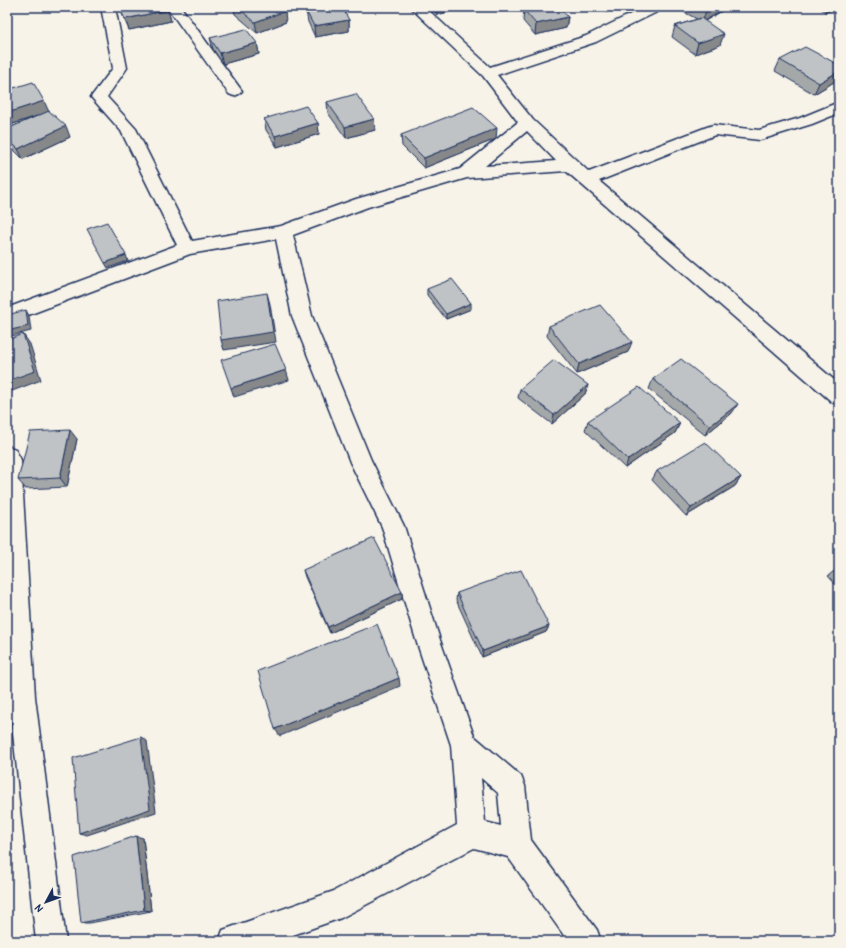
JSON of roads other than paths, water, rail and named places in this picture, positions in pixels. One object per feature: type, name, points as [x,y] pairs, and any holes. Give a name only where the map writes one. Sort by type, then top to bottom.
[{"type":"street","points":[[108,7],[120,68],[99,97],[128,129],[187,248]]},
{"type":"street","points":[[174,7],[234,91]]},
{"type":"street","points":[[417,7],[488,73],[527,124],[570,165],[839,396]]},
{"type":"street","points":[[488,73],[590,39],[656,7]]},
{"type":"street","points":[[588,180],[713,130],[760,135],[806,121],[839,107]]},
{"type":"street","points":[[466,173],[527,124]]},
{"type":"street","points":[[7,316],[187,248],[283,232],[362,203],[466,173],[570,165]]},
{"type":"street","points":[[283,232],[302,316],[361,462],[393,526],[428,640],[464,745],[472,833]]},
{"type":"street","points":[[7,455],[10,460],[22,697],[51,941]]},
{"type":"street","points":[[464,745],[511,786],[517,845],[586,941]]},
{"type":"street","points":[[234,941],[341,903],[472,833],[517,845]]}]
